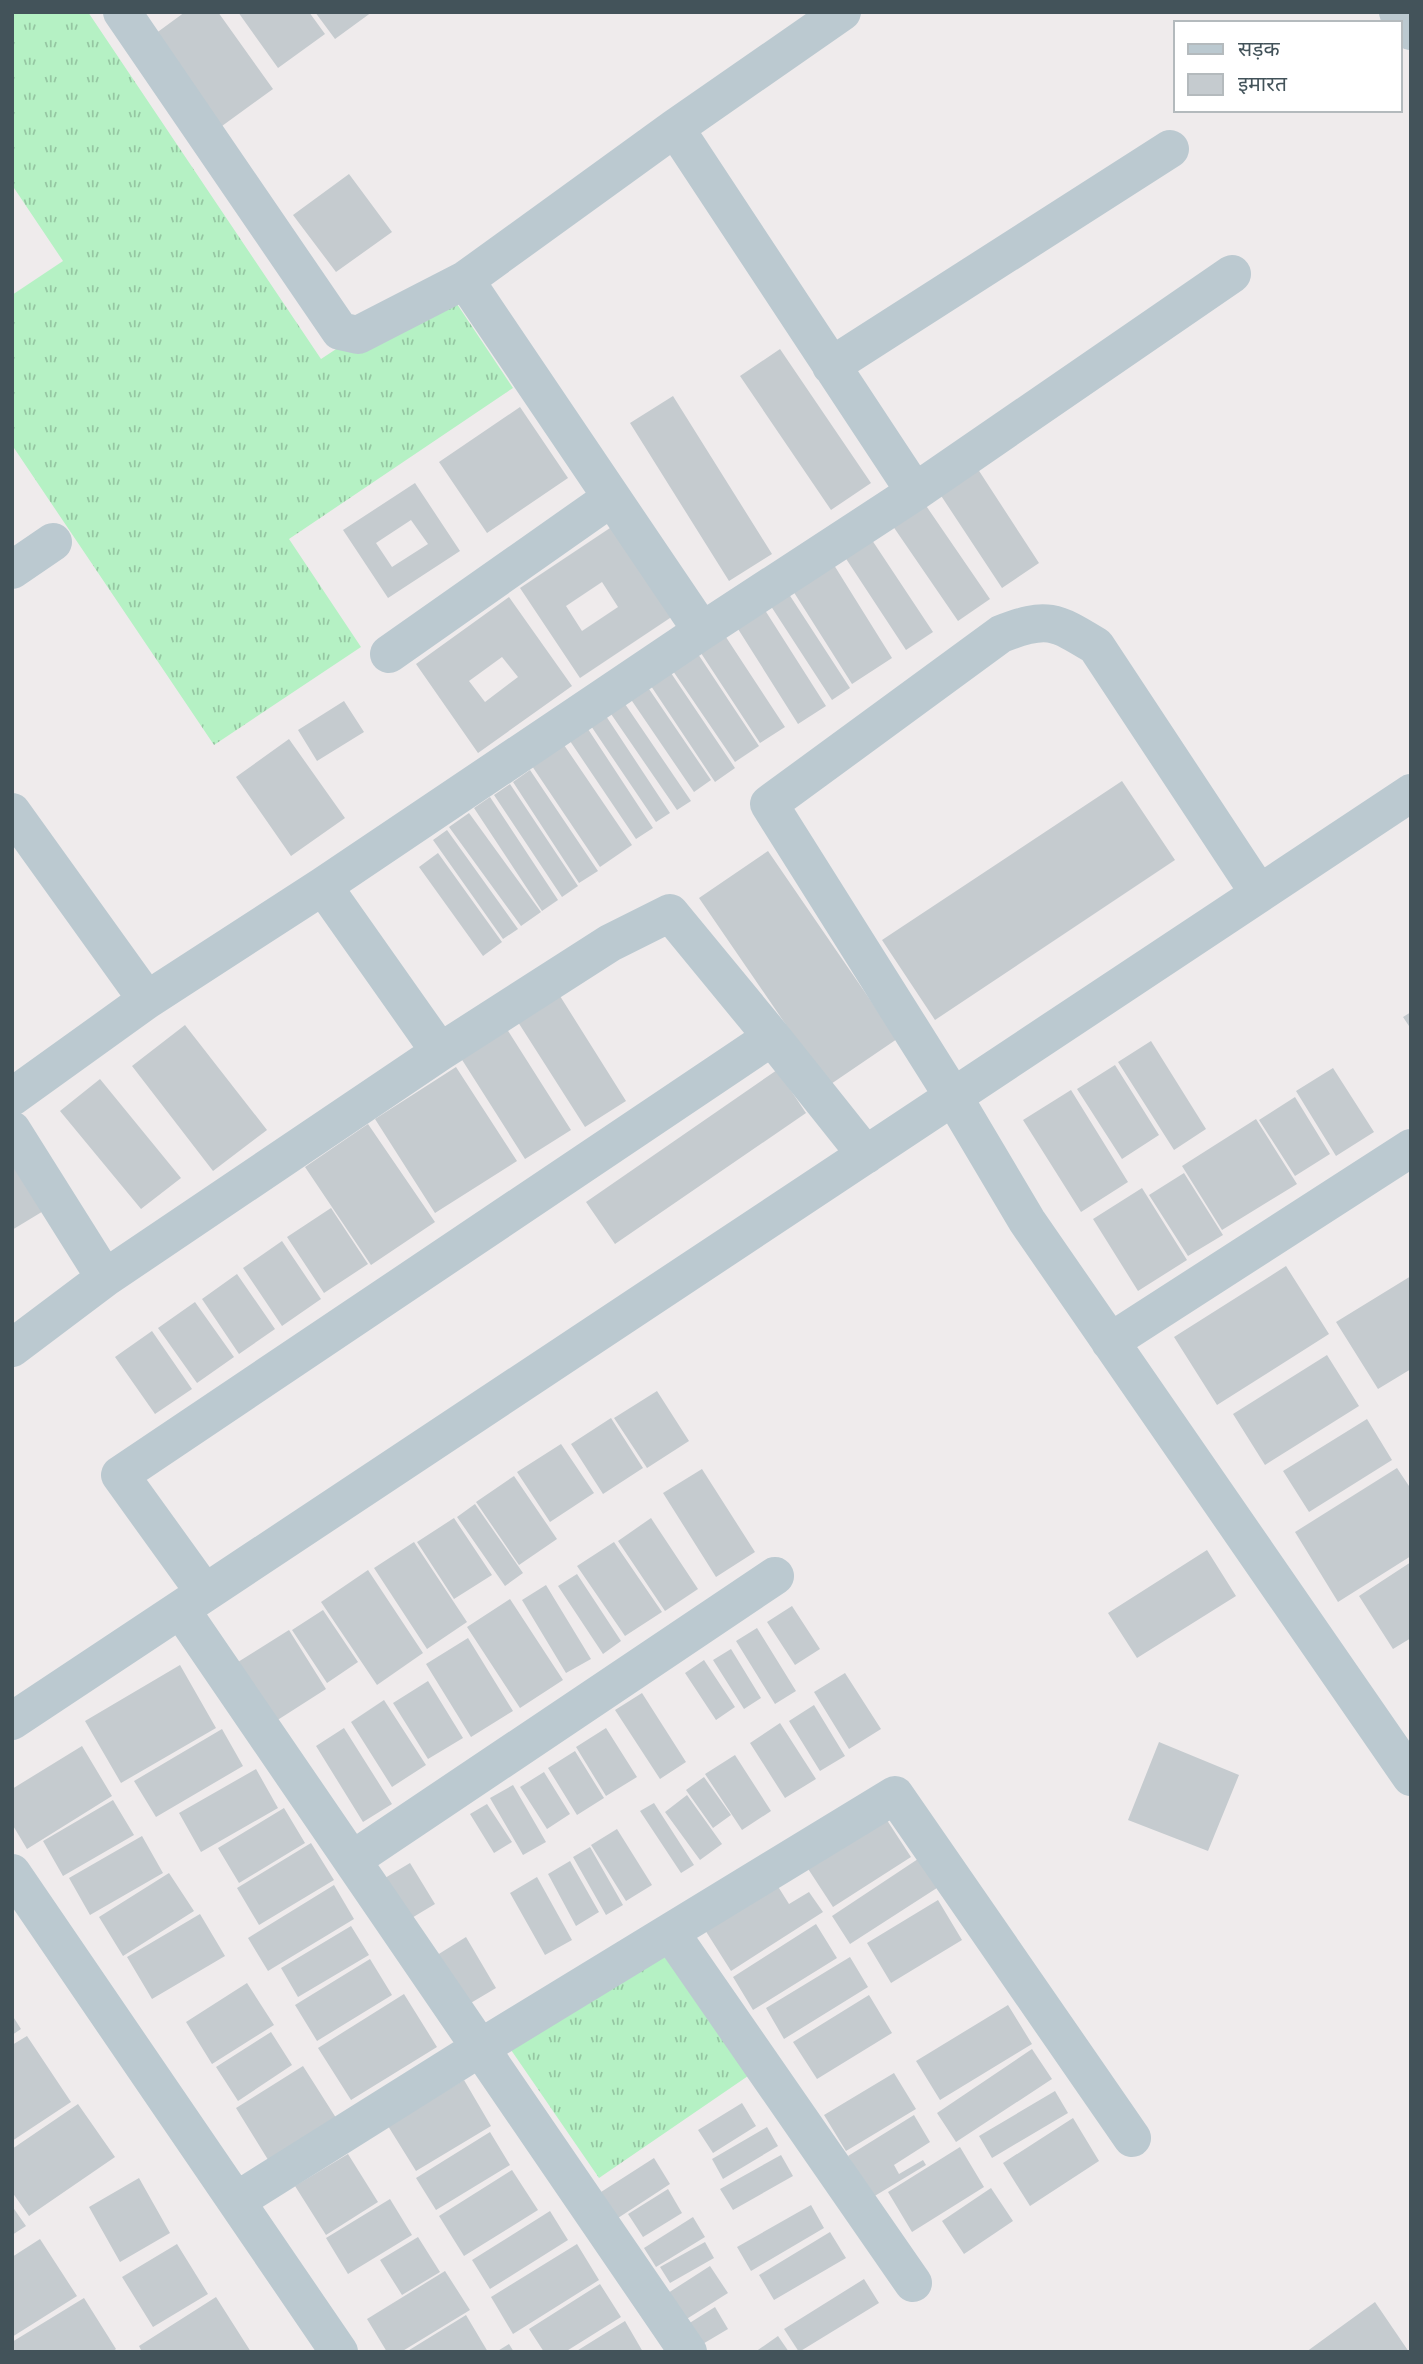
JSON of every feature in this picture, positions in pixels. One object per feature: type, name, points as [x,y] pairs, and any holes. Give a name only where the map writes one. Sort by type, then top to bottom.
[{"type":"street","points":[[122,12],[340,331],[358,335],[465,280],[675,128],[842,12]]},
{"type":"street","points":[[1398,12],[1411,30]]},
{"type":"street","points":[[675,128],[915,492]]},
{"type":"street","points":[[831,366],[1170,149]]},
{"type":"street","points":[[12,1097],[147,1000],[915,492],[1232,274]]},
{"type":"street","points":[[465,280],[702,631]]},
{"type":"street","points":[[389,654],[611,498]]},
{"type":"street","points":[[12,570],[54,542]]},
{"type":"street","points":[[1259,893],[1096,646],[1062,625],[1030,623],[1001,634],[769,804],[954,1098],[1027,1221],[1411,1777]]},
{"type":"street","points":[[12,1721],[1411,793]]},
{"type":"street","points":[[12,811],[147,1000]]},
{"type":"street","points":[[323,886],[440,1052]]},
{"type":"street","points":[[12,1348],[105,1278],[440,1052],[610,943],[670,913],[866,1155]]},
{"type":"street","points":[[688,2352],[352,1860],[193,1602],[120,1475],[772,1037]]},
{"type":"street","points":[[12,1130],[105,1278]]},
{"type":"street","points":[[1110,1342],[1411,1148]]},
{"type":"street","points":[[352,1860],[775,1576]]},
{"type":"street","points":[[236,2201],[895,1794],[1132,2138]]},
{"type":"street","points":[[12,1874],[339,2352]]},
{"type":"street","points":[[670,1932],[913,2283]]},
{"type":"green space","points":[[12,12],[88,12],[321,359],[441,280],[513,388],[289,539],[361,647],[214,745],[12,445],[12,295],[63,261],[12,185]]},
{"type":"green space","points":[[659,1945],[748,2076],[599,2178],[509,2047]]},
{"type":"building","points":[[185,12],[218,12],[273,89],[211,134],[144,42]]},
{"type":"building","points":[[238,12],[309,12],[325,34],[278,68]]},
{"type":"building","points":[[315,12],[372,12],[335,39]]},
{"type":"building","points":[[349,174],[392,232],[336,272],[293,215]]},
{"type":"building","points":[[780,349],[871,483],[831,510],[740,376]]},
{"type":"building","points":[[673,396],[772,554],[729,581],[630,423]]},
{"type":"building","points":[[520,407],[568,478],[487,533],[439,462]]},
{"type":"building","points":[[970,457],[1039,563],[1002,588],[932,482]]},
{"type":"building","points":[[415,483],[460,551],[388,598],[343,530]],"holes":[[[411,520],[428,544],[392,567],[376,543]]]},
{"type":"building","points":[[918,494],[990,599],[958,621],[886,516]]},
{"type":"building","points":[[613,526],[673,616],[580,678],[520,588]],"holes":[[[602,582],[618,607],[582,631],[566,606]]]},
{"type":"building","points":[[864,528],[933,632],[906,650],[837,545]]},
{"type":"building","points":[[829,557],[892,658],[852,684],[788,583]]},
{"type":"building","points":[[783,585],[850,688],[832,700],[765,597]]},
{"type":"building","points":[[509,597],[572,686],[478,753],[416,664]],"holes":[[[502,657],[518,677],[485,702],[469,681]]]},
{"type":"building","points":[[761,604],[826,706],[798,724],[733,621]]},
{"type":"building","points":[[720,628],[785,727],[760,743],[695,644]]},
{"type":"building","points":[[698,654],[759,746],[735,762],[673,671]]},
{"type":"building","points":[[671,673],[735,768],[715,782],[651,686]]},
{"type":"building","points":[[647,686],[711,780],[694,792],[630,698]]},
{"type":"building","points":[[344,701],[364,732],[317,761],[298,730]]},
{"type":"building","points":[[623,701],[691,801],[677,810],[609,711]]},
{"type":"building","points":[[604,713],[670,813],[656,822],[589,723]]},
{"type":"building","points":[[586,726],[653,828],[636,839],[568,738]]},
{"type":"building","points":[[289,739],[345,818],[291,856],[236,777]]},
{"type":"building","points":[[564,745],[632,845],[600,867],[532,766]]},
{"type":"building","points":[[530,770],[598,871],[579,883],[513,782]]},
{"type":"building","points":[[1122,781],[1175,860],[935,1020],[882,940]]},
{"type":"building","points":[[510,784],[578,886],[562,897],[494,795]]},
{"type":"building","points":[[490,797],[558,900],[542,911],[474,808]]},
{"type":"building","points":[[469,813],[541,912],[521,926],[449,827]]},
{"type":"building","points":[[447,830],[518,929],[503,939],[433,840]]},
{"type":"building","points":[[768,851],[897,1039],[828,1086],[699,898]]},
{"type":"building","points":[[438,853],[502,942],[483,956],[419,867]]},
{"type":"building","points":[[560,996],[626,1101],[585,1127],[518,1022]]},
{"type":"building","points":[[1411,1012],[1411,1029],[1403,1017]]},
{"type":"building","points":[[185,1025],[267,1130],[213,1171],[132,1066]]},
{"type":"building","points":[[505,1026],[571,1130],[525,1159],[459,1055]]},
{"type":"building","points":[[1151,1041],[1206,1129],[1174,1150],[1118,1062]]},
{"type":"building","points":[[1115,1065],[1159,1135],[1122,1159],[1077,1089]]},
{"type":"building","points":[[456,1067],[517,1161],[435,1213],[375,1119]]},
{"type":"building","points":[[1333,1068],[1374,1132],[1336,1156],[1296,1091]]},
{"type":"building","points":[[777,1070],[806,1113],[615,1244],[586,1202]]},
{"type":"building","points":[[100,1079],[181,1178],[141,1209],[60,1111]]},
{"type":"building","points":[[1071,1090],[1128,1182],[1081,1212],[1023,1120]]},
{"type":"building","points":[[1295,1097],[1330,1154],[1295,1176],[1259,1120]]},
{"type":"building","points":[[1256,1119],[1297,1184],[1222,1230],[1182,1166]]},
{"type":"building","points":[[368,1124],[435,1222],[371,1265],[305,1167]]},
{"type":"building","points":[[12,1156],[45,1210],[12,1230]]},
{"type":"building","points":[[1184,1173],[1223,1235],[1188,1256],[1149,1195]]},
{"type":"building","points":[[1142,1188],[1187,1260],[1138,1291],[1093,1219]]},
{"type":"building","points":[[331,1208],[368,1264],[324,1293],[287,1237]]},
{"type":"building","points":[[282,1241],[321,1299],[282,1326],[243,1268]]},
{"type":"building","points":[[1286,1266],[1329,1334],[1217,1405],[1174,1337]]},
{"type":"building","points":[[237,1274],[275,1329],[239,1354],[202,1299]]},
{"type":"building","points":[[1411,1276],[1411,1369],[1378,1389],[1336,1322]]},
{"type":"building","points":[[195,1302],[234,1357],[197,1383],[158,1328]]},
{"type":"building","points":[[152,1331],[192,1389],[155,1414],[115,1357]]},
{"type":"building","points":[[1327,1355],[1359,1406],[1265,1465],[1233,1414]]},
{"type":"building","points":[[657,1391],[689,1441],[647,1468],[614,1418]]},
{"type":"building","points":[[611,1418],[643,1468],[603,1494],[571,1444]]},
{"type":"building","points":[[1367,1419],[1392,1460],[1309,1512],[1283,1471]]},
{"type":"building","points":[[561,1444],[594,1493],[550,1522],[517,1472]]},
{"type":"building","points":[[1397,1468],[1411,1489],[1411,1556],[1338,1602],[1295,1532]]},
{"type":"building","points":[[702,1469],[755,1552],[716,1577],[663,1493]]},
{"type":"building","points":[[514,1476],[557,1539],[519,1565],[476,1502]]},
{"type":"building","points":[[475,1504],[523,1573],[505,1586],[457,1517]]},
{"type":"building","points":[[454,1518],[492,1575],[454,1599],[417,1542]]},
{"type":"building","points":[[651,1518],[698,1589],[665,1611],[618,1541]]},
{"type":"building","points":[[414,1542],[467,1622],[427,1649],[374,1568]]},
{"type":"building","points":[[614,1542],[662,1612],[625,1636],[577,1566]]},
{"type":"building","points":[[1207,1550],[1236,1596],[1137,1658],[1108,1613]]},
{"type":"building","points":[[1411,1562],[1411,1638],[1393,1649],[1359,1596]]},
{"type":"building","points":[[368,1570],[423,1653],[377,1685],[321,1602]]},
{"type":"building","points":[[577,1574],[621,1641],[603,1654],[558,1586]]},
{"type":"building","points":[[546,1585],[591,1659],[566,1673],[522,1600]]},
{"type":"building","points":[[510,1599],[563,1680],[520,1708],[467,1627]]},
{"type":"building","points":[[792,1606],[820,1649],[795,1665],[767,1622]]},
{"type":"building","points":[[323,1610],[358,1662],[327,1683],[292,1630]]},
{"type":"building","points":[[757,1628],[796,1691],[775,1704],[736,1641]]},
{"type":"building","points":[[289,1630],[326,1689],[276,1721],[238,1662]]},
{"type":"building","points":[[468,1638],[513,1711],[471,1737],[426,1664]]},
{"type":"building","points":[[731,1649],[761,1698],[744,1709],[713,1660]]},
{"type":"building","points":[[704,1660],[735,1707],[716,1720],[685,1673]]},
{"type":"building","points":[[180,1665],[216,1728],[121,1783],[85,1721]]},
{"type":"building","points":[[845,1673],[881,1729],[849,1749],[814,1692]]},
{"type":"building","points":[[428,1681],[463,1738],[428,1759],[393,1703]]},
{"type":"building","points":[[642,1693],[686,1762],[660,1779],[615,1710]]},
{"type":"building","points":[[384,1700],[426,1765],[392,1787],[351,1722]]},
{"type":"building","points":[[814,1705],[845,1756],[820,1771],[789,1721]]},
{"type":"building","points":[[780,1723],[816,1779],[785,1798],[750,1743]]},
{"type":"building","points":[[344,1728],[392,1804],[363,1822],[316,1746]]},
{"type":"building","points":[[606,1728],[637,1777],[606,1796],[576,1747]]},
{"type":"building","points":[[222,1729],[243,1766],[156,1817],[134,1781]]},
{"type":"building","points":[[1159,1742],[1239,1775],[1208,1851],[1128,1820]]},
{"type":"building","points":[[82,1746],[112,1796],[27,1849],[12,1824],[12,1789]]},
{"type":"building","points":[[575,1751],[604,1798],[577,1815],[548,1768]]},
{"type":"building","points":[[735,1755],[771,1811],[742,1830],[705,1774]]},
{"type":"building","points":[[256,1769],[278,1808],[201,1852],[179,1813]]},
{"type":"building","points":[[544,1772],[570,1814],[547,1829],[520,1787]]},
{"type":"building","points":[[704,1777],[731,1815],[713,1828],[686,1790]]},
{"type":"building","points":[[513,1785],[546,1842],[523,1855],[490,1798]]},
{"type":"building","points":[[687,1795],[722,1844],[700,1860],[665,1812]]},
{"type":"building","points":[[113,1800],[134,1835],[63,1876],[43,1841]]},
{"type":"building","points":[[654,1803],[694,1865],[681,1873],[640,1811]]},
{"type":"building","points":[[487,1804],[512,1842],[494,1853],[470,1814]]},
{"type":"building","points":[[284,1808],[305,1843],[239,1883],[218,1848]]},
{"type":"building","points":[[879,1808],[911,1857],[833,1907],[801,1858]]},
{"type":"building","points":[[617,1829],[652,1885],[626,1901],[591,1845]]},
{"type":"building","points":[[142,1836],[163,1873],[90,1915],[69,1878]]},
{"type":"building","points":[[311,1843],[334,1880],[259,1925],[237,1888]]},
{"type":"building","points":[[590,1847],[623,1905],[606,1915],[573,1857]]},
{"type":"building","points":[[921,1857],[940,1886],[850,1944],[832,1916]]},
{"type":"building","points":[[570,1861],[599,1912],[576,1926],[548,1874]]},
{"type":"building","points":[[410,1863],[435,1904],[405,1922],[380,1881]]},
{"type":"building","points":[[169,1873],[194,1911],[123,1956],[99,1917]]},
{"type":"building","points":[[537,1877],[572,1940],[545,1955],[510,1893]]},
{"type":"building","points":[[772,1877],[789,1904],[809,1892],[823,1912],[731,1971],[700,1922]]},
{"type":"building","points":[[334,1885],[354,1919],[268,1971],[248,1938]]},
{"type":"building","points":[[938,1900],[962,1940],[891,1983],[867,1943]]},
{"type":"building","points":[[200,1914],[225,1956],[152,1999],[127,1957]]},
{"type":"building","points":[[816,1924],[837,1958],[753,2010],[733,1977]]},
{"type":"building","points":[[351,1926],[369,1955],[298,1997],[281,1968]]},
{"type":"building","points":[[466,1937],[496,1988],[464,2007],[434,1957]]},
{"type":"building","points":[[850,1957],[868,1987],[784,2039],[766,2008]]},
{"type":"building","points":[[370,1959],[392,1995],[317,2041],[295,2005]]},
{"type":"building","points":[[247,1983],[274,2025],[212,2064],[186,2022]]},
{"type":"building","points":[[404,1994],[437,2047],[351,2100],[318,2048]]},
{"type":"building","points":[[869,1995],[892,2033],[817,2079],[793,2042]]},
{"type":"building","points":[[1008,2005],[1032,2044],[940,2100],[916,2061]]},
{"type":"building","points":[[12,2015],[21,2029],[12,2035]]},
{"type":"building","points":[[271,2032],[292,2065],[238,2101],[216,2067]]},
{"type":"building","points":[[27,2036],[71,2102],[12,2141],[12,2045]]},
{"type":"building","points":[[1032,2049],[1052,2079],[956,2142],[937,2113]]},
{"type":"building","points":[[303,2066],[338,2121],[270,2163],[236,2108]]},
{"type":"building","points":[[894,2073],[916,2109],[846,2151],[824,2115]]},
{"type":"building","points":[[464,2080],[491,2126],[416,2171],[388,2126]]},
{"type":"building","points":[[1055,2091],[1068,2113],[992,2158],[979,2136]]},
{"type":"building","points":[[742,2103],[756,2126],[713,2153],[698,2130]]},
{"type":"building","points":[[78,2104],[115,2157],[29,2216],[12,2192],[12,2149]]},
{"type":"building","points":[[914,2115],[930,2142],[894,2165],[899,2174],[923,2160],[926,2165],[873,2197],[848,2156]]},
{"type":"building","points":[[1073,2118],[1099,2161],[1030,2206],[1003,2163]]},
{"type":"building","points":[[767,2127],[778,2146],[723,2179],[712,2159]]},
{"type":"building","points":[[490,2132],[510,2165],[436,2210],[416,2178]]},
{"type":"building","points":[[960,2147],[984,2187],[912,2232],[888,2192]]},
{"type":"building","points":[[348,2154],[378,2202],[326,2235],[295,2186]]},
{"type":"building","points":[[781,2155],[793,2176],[733,2210],[720,2189]]},
{"type":"building","points":[[654,2158],[670,2184],[618,2218],[601,2192]]},
{"type":"building","points":[[512,2170],[538,2210],[464,2256],[439,2216]]},
{"type":"building","points":[[139,2178],[170,2233],[120,2262],[89,2207]]},
{"type":"building","points":[[991,2188],[1013,2221],[964,2254],[942,2221]]},
{"type":"building","points":[[668,2189],[682,2213],[643,2237],[628,2214]]},
{"type":"building","points":[[390,2199],[412,2235],[348,2274],[326,2238]]},
{"type":"building","points":[[811,2205],[824,2228],[751,2271],[737,2247]]},
{"type":"building","points":[[12,2206],[26,2226],[12,2235]]},
{"type":"building","points":[[550,2211],[568,2240],[490,2289],[472,2260]]},
{"type":"building","points":[[693,2217],[705,2237],[656,2267],[644,2248]]},
{"type":"building","points":[[830,2232],[846,2258],[774,2300],[759,2275]]},
{"type":"building","points":[[418,2237],[440,2272],[402,2295],[380,2260]]},
{"type":"building","points":[[40,2239],[77,2296],[12,2337],[12,2257]]},
{"type":"building","points":[[705,2242],[714,2258],[670,2283],[660,2267]]},
{"type":"building","points":[[177,2244],[208,2294],[153,2327],[122,2277]]},
{"type":"building","points":[[577,2244],[599,2280],[513,2334],[491,2297]]},
{"type":"building","points":[[710,2266],[728,2293],[685,2320],[668,2293]]},
{"type":"building","points":[[445,2271],[470,2310],[401,2352],[387,2352],[367,2319]]},
{"type":"building","points":[[864,2279],[879,2303],[799,2352],[784,2329]]},
{"type":"building","points":[[600,2284],[621,2317],[565,2352],[544,2352],[529,2329]]},
{"type":"building","points":[[216,2297],[251,2352],[142,2352],[139,2346]]},
{"type":"building","points":[[84,2298],[116,2349],[112,2352],[12,2352],[12,2342]]},
{"type":"building","points":[[1375,2302],[1409,2352],[1306,2352]]},
{"type":"building","points":[[715,2307],[728,2329],[701,2345],[688,2324]]},
{"type":"building","points":[[466,2315],[488,2352],[406,2352]]},
{"type":"building","points":[[625,2321],[643,2352],[575,2352]]},
{"type":"building","points":[[778,2336],[789,2352],[755,2352]]},
{"type":"building","points":[[509,2344],[514,2352],[496,2352]]}]
